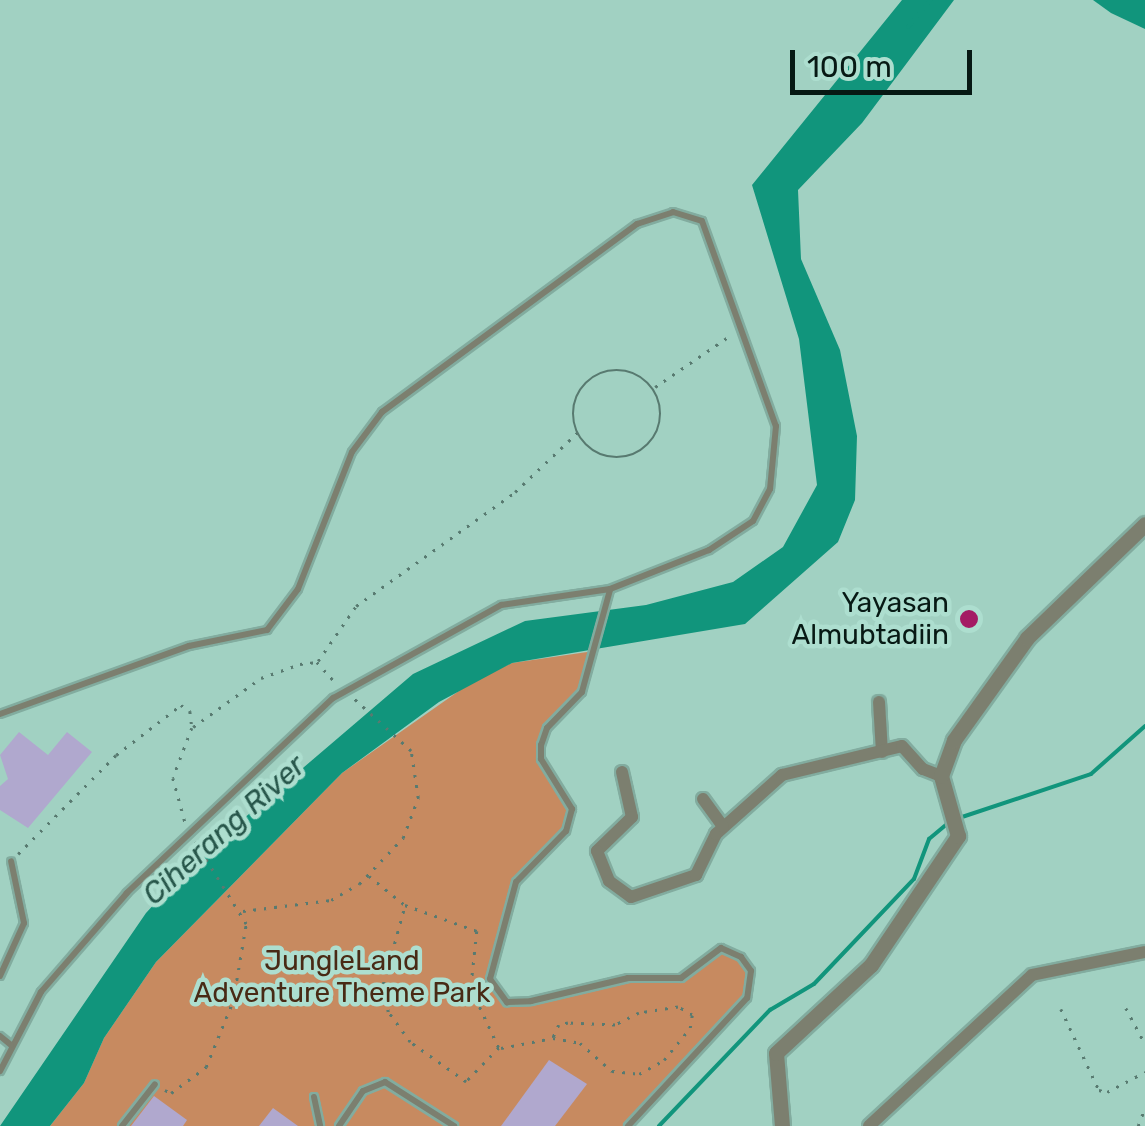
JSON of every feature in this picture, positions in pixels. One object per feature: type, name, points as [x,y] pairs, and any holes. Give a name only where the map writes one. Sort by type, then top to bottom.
[{"type":"street","points":[[782,1126],[776,1053],[871,965],[958,836],[941,776],[954,740],[1007,662],[1145,524]]},
{"type":"street","points":[[879,702],[882,752]]},
{"type":"street","points":[[622,772],[632,817],[598,851],[610,881],[625,896],[651,895],[696,875],[723,827],[782,775],[904,746],[923,769],[941,776]]},
{"type":"street","points":[[703,799],[723,827]]},
{"type":"street","points":[[870,1126],[1032,975],[1145,952]]},
{"type":"lane","points":[[0,714],[189,646],[267,630],[298,588],[352,452],[370,424],[637,224],[673,212],[702,221],[744,326],[776,426],[770,489],[753,520],[734,536],[610,589],[501,605],[345,690],[188,833],[41,992],[0,1071]]},
{"type":"lane","points":[[610,589],[582,692],[547,728],[541,745],[541,758],[572,809],[566,831],[516,882],[490,979],[495,994],[508,1002],[531,1001],[628,978],[681,978],[721,948],[742,957],[751,970],[747,998],[628,1126]]},
{"type":"lane","points":[[0,976],[24,923],[11,861]]},
{"type":"lane","points":[[0,1036],[11,1045]]},
{"type":"lane","points":[[339,1126],[364,1090],[385,1082],[454,1126]]},
{"type":"lane","points":[[122,1126],[155,1084]]},
{"type":"lane","points":[[314,1097],[320,1126]]},
{"type":"path","points":[[654,388],[744,326]]},
{"type":"path","points":[[630,371],[654,388],[659,430],[640,452],[612,458],[578,434],[574,405],[601,372],[630,371]]},
{"type":"path","points":[[192,728],[261,678],[317,662],[356,606],[515,492],[578,434]]},
{"type":"path","points":[[240,911],[331,900],[368,875],[403,838],[418,798],[411,751],[317,662]]},
{"type":"path","points":[[11,861],[116,755],[142,740],[159,716],[181,705],[190,711],[192,728],[173,778],[188,833],[246,924],[234,1001],[206,1067],[171,1094],[155,1084]]},
{"type":"path","points":[[368,875],[406,904],[477,931],[470,988],[499,1048]]},
{"type":"path","points":[[406,904],[383,984],[388,1012],[410,1042],[455,1080],[466,1082],[480,1072],[499,1048],[553,1038],[580,1042],[612,1071],[639,1074],[664,1060],[690,1028],[692,1014],[678,1007],[639,1013],[615,1026],[568,1023],[559,1025],[553,1038]]},
{"type":"path","points":[[1126,1008],[1145,1043]]},
{"type":"path","points":[[1061,1009],[1099,1090],[1145,1072]]},
{"type":"path","points":[[1138,1126],[1145,1108]]},
{"type":"green space","name":"JungleLand Adventure Theme Park","points":[[594,651],[582,692],[547,728],[541,759],[572,809],[566,831],[516,882],[490,979],[495,994],[507,1002],[531,1001],[628,978],[681,978],[721,948],[741,957],[752,985],[628,1126],[50,1126],[84,1083],[104,1038],[156,962],[342,773],[476,679],[512,663]]},
{"type":"shaded area","points":[[902,0],[954,0],[862,123],[798,190],[801,259],[840,350],[857,436],[855,500],[838,542],[745,624],[512,663],[439,702],[342,773],[156,962],[104,1038],[84,1083],[50,1126],[0,1126],[146,913],[194,861],[413,674],[525,621],[646,605],[733,582],[783,547],[817,485],[799,339],[752,185]]},
{"type":"shaded area","points":[[1093,0],[1145,0],[1145,29],[1111,13]]},
{"type":"building","points":[[19,732],[48,755],[67,732],[92,752],[28,828],[0,810],[0,786],[8,779],[0,755]]},
{"type":"building","points":[[549,1060],[587,1084],[555,1126],[501,1126]]},
{"type":"building","points":[[154,1096],[187,1120],[183,1126],[131,1126]]},
{"type":"building","points":[[273,1108],[298,1126],[259,1126]]},
{"type":"waterway","name":"Ciherang River","points":[[908,27],[931,0]]},
{"type":"waterway","name":"Ciherang River","points":[[874,70],[887,54]]},
{"type":"waterway","points":[[956,819],[1091,774],[1145,726]]},
{"type":"waterway","points":[[659,1126],[770,1010],[814,984],[914,879],[929,839],[948,823]]},
{"type":"place","name":"Yayasan Almubtadiin","points":[[969,619]]}]
